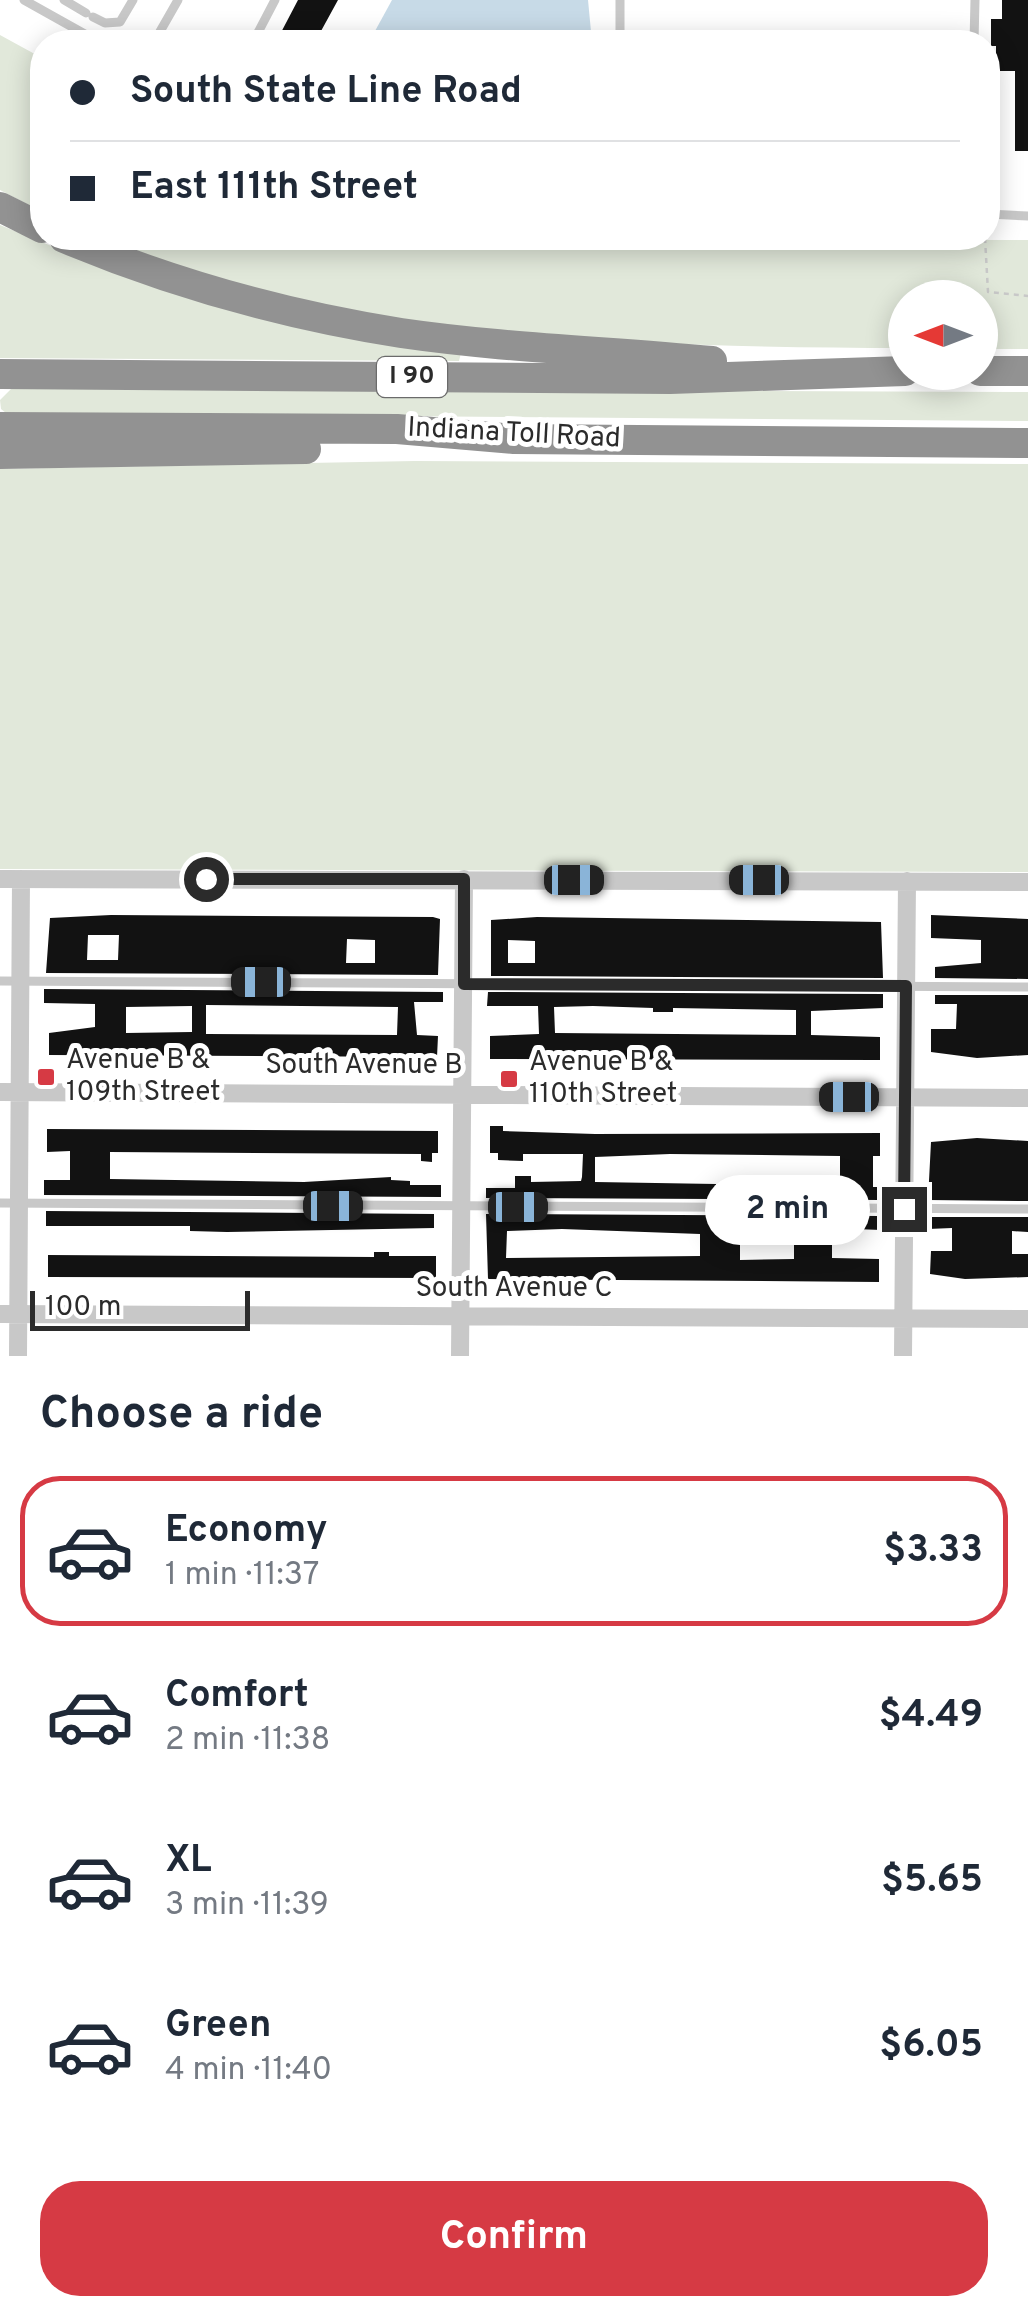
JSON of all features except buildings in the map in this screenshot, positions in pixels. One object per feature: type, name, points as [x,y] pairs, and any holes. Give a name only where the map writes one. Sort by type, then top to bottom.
[{"type":"highway","points":[[0,208],[30,222]]},
{"type":"highway","points":[[97,250],[197,287],[301,315],[402,333],[824,371]]},
{"type":"highway","name":"Indiana Toll Road","points":[[0,374],[670,378],[888,371]]},
{"type":"highway","points":[[998,371],[1028,371]]},
{"type":"highway","name":"Indiana Toll Road","points":[[0,427],[396,429],[514,439],[1028,442]]},
{"type":"highway","points":[[0,454],[399,447],[514,439]]},
{"type":"street","points":[[0,879],[1028,882]]},
{"type":"street","points":[[18,1356],[9,1314],[10,1203],[20,1092],[21,879]]},
{"type":"street","points":[[460,1356],[464,879]]},
{"type":"street","points":[[903,1356],[907,881]]},
{"type":"street","name":"South Avenue B","points":[[0,1092],[1028,1098]]},
{"type":"street","name":"South Avenue C","points":[[9,1314],[1028,1320]]},
{"type":"lane","points":[[24,0],[78,30]]},
{"type":"lane","points":[[64,0],[105,23],[120,22],[133,0]]},
{"type":"lane","points":[[161,30],[178,0]]},
{"type":"lane","points":[[259,30],[275,0]]},
{"type":"lane","points":[[620,0],[620,30]]},
{"type":"lane","points":[[974,0],[974,30]]},
{"type":"lane","points":[[1000,215],[1028,216]]},
{"type":"lane","points":[[0,980],[1028,987]]},
{"type":"lane","points":[[10,1203],[1028,1209]]},
{"type":"path","points":[[986,250],[988,292],[1028,296]]},
{"type":"shaded area","points":[[0,35],[30,51],[30,206],[0,190]]},
{"type":"shaded area","points":[[0,225],[30,237],[30,250],[64,250],[225,307],[338,335],[461,353],[459,361],[0,358]]},
{"type":"shaded area","points":[[1000,240],[1028,240],[1028,349],[998,349],[998,280],[888,280],[888,348],[601,340],[393,318],[292,298],[195,272],[135,250],[1000,250]]},
{"type":"shaded area","points":[[12,388],[1028,392],[1028,421],[6,413],[0,400]]},
{"type":"shaded area","points":[[415,461],[1028,464],[1028,872],[0,869],[0,469]]},
{"type":"water","points":[[392,0],[588,0],[591,30],[376,30]]},
{"type":"place","name":"Avenue B & 109th Street","points":[[46,1077]]},
{"type":"place","name":"Avenue B & 110th Street","points":[[509,1079]]},
{"type":"route","points":[[206,879],[464,879],[464,984],[906,986],[904,1209]]}]
